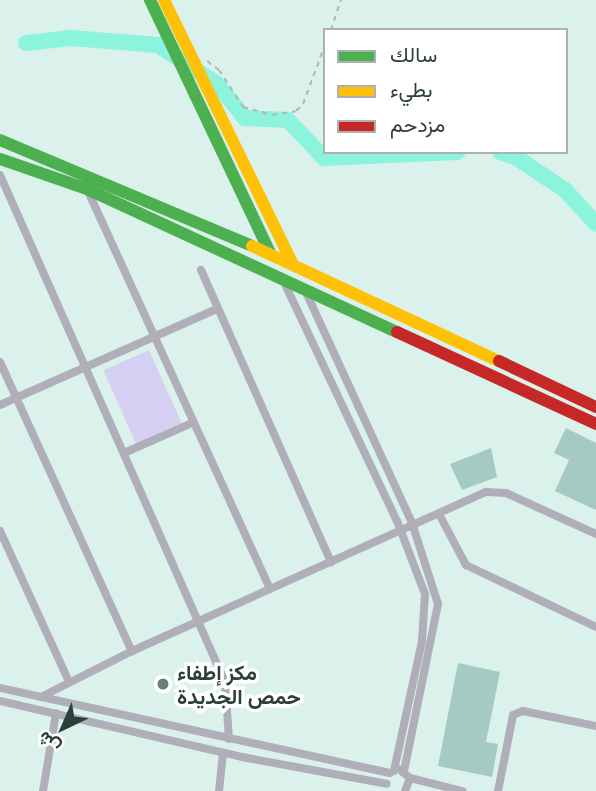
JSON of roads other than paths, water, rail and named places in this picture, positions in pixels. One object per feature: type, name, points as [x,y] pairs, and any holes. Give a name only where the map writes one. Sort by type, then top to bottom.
[{"type":"main road","points":[[150,0],[282,278]]},
{"type":"main road","points":[[164,0],[303,286]]},
{"type":"main road","points":[[0,140],[293,263],[596,407]]},
{"type":"main road","points":[[0,159],[87,189],[303,286],[596,424]]},
{"type":"street","points":[[0,175],[225,682],[229,738]]},
{"type":"street","points":[[87,189],[270,589]]},
{"type":"street","points":[[201,270],[331,562]]},
{"type":"street","points":[[0,701],[389,788],[422,641],[425,594],[401,532],[282,278]]},
{"type":"street","points":[[303,286],[414,526],[438,604],[407,775],[408,790]]},
{"type":"street","points":[[0,405],[217,309]]},
{"type":"street","points":[[0,362],[132,651]]},
{"type":"street","points":[[124,453],[192,423]]},
{"type":"street","points":[[41,697],[199,620],[486,492],[506,493],[596,534]]},
{"type":"street","points":[[439,514],[466,565],[596,626]]},
{"type":"street","points":[[0,531],[69,682]]},
{"type":"street","points":[[0,688],[407,775],[462,791]]},
{"type":"street","points":[[498,791],[513,715],[523,711],[596,726]]},
{"type":"street","points":[[43,791],[56,713]]},
{"type":"street","points":[[219,791],[223,753]]},
{"type":"waterway","points":[[26,43],[71,38],[158,45],[217,84],[245,118],[288,120],[324,158],[413,154]]},
{"type":"waterway","points":[[506,154],[517,158],[565,190],[596,224]]},
{"type":"place","name":"مكز إطفاء حمص الجديدة","points":[[163,684]]}]
